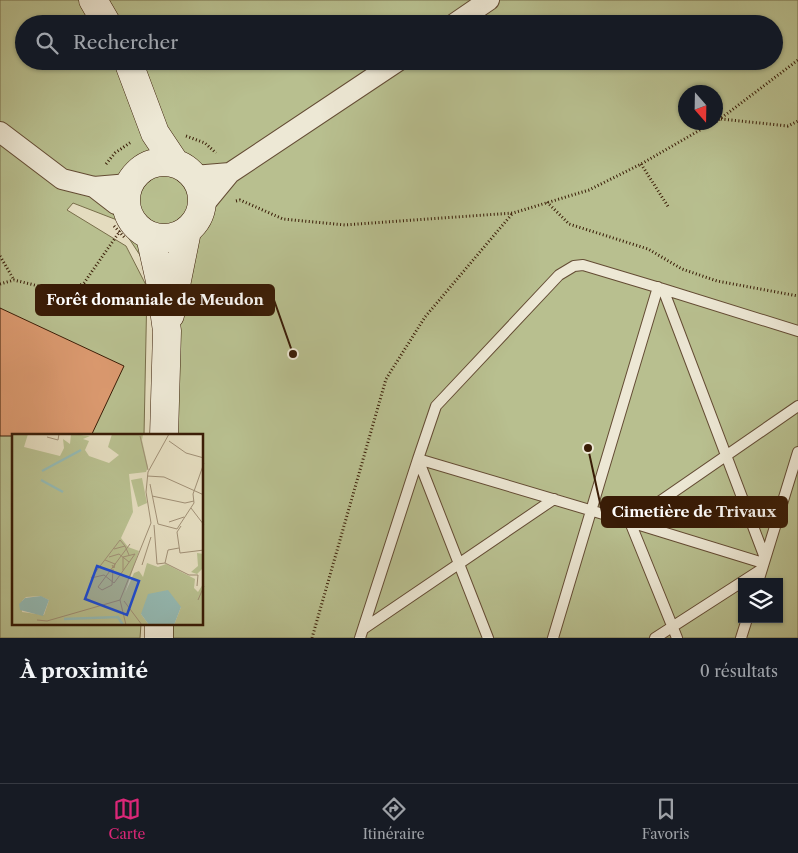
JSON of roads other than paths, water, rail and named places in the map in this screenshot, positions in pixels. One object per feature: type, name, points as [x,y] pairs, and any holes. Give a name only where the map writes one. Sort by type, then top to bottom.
[{"type":"main road","points":[[93,0],[102,15]]},
{"type":"main road","points":[[132,70],[156,133],[200,186],[202,207],[194,224],[187,231],[169,238],[136,204]]},
{"type":"main road","points":[[156,133],[136,204],[160,280],[167,331],[164,434]]},
{"type":"main road","points":[[136,204],[164,162],[185,170]]},
{"type":"main road","points":[[167,331],[187,231]]},
{"type":"street","points":[[467,15],[489,0]]},
{"type":"street","points":[[202,207],[230,173],[384,70]]},
{"type":"street","points":[[0,132],[62,179],[94,187],[116,204],[136,204]]},
{"type":"street","points":[[185,170],[230,173]]},
{"type":"lane","points":[[361,634],[436,406],[566,270],[574,266],[592,266],[798,331]]},
{"type":"lane","points":[[661,288],[764,563]]},
{"type":"lane","points":[[553,638],[661,288]]},
{"type":"lane","points":[[630,522],[798,406]]},
{"type":"lane","points":[[759,578],[798,452]]},
{"type":"lane","points":[[418,459],[764,563]]},
{"type":"lane","points":[[418,459],[488,638]]},
{"type":"lane","points":[[361,634],[458,564],[554,499]]},
{"type":"lane","points":[[630,522],[677,638]]},
{"type":"lane","points":[[655,638],[764,563]]},
{"type":"lane","points":[[741,638],[745,623]]},
{"type":"place","name":"Forêt domaniale de Meudon","points":[[293,354]]},
{"type":"place","name":"Cimetière de Trivaux","points":[[588,448]]}]
